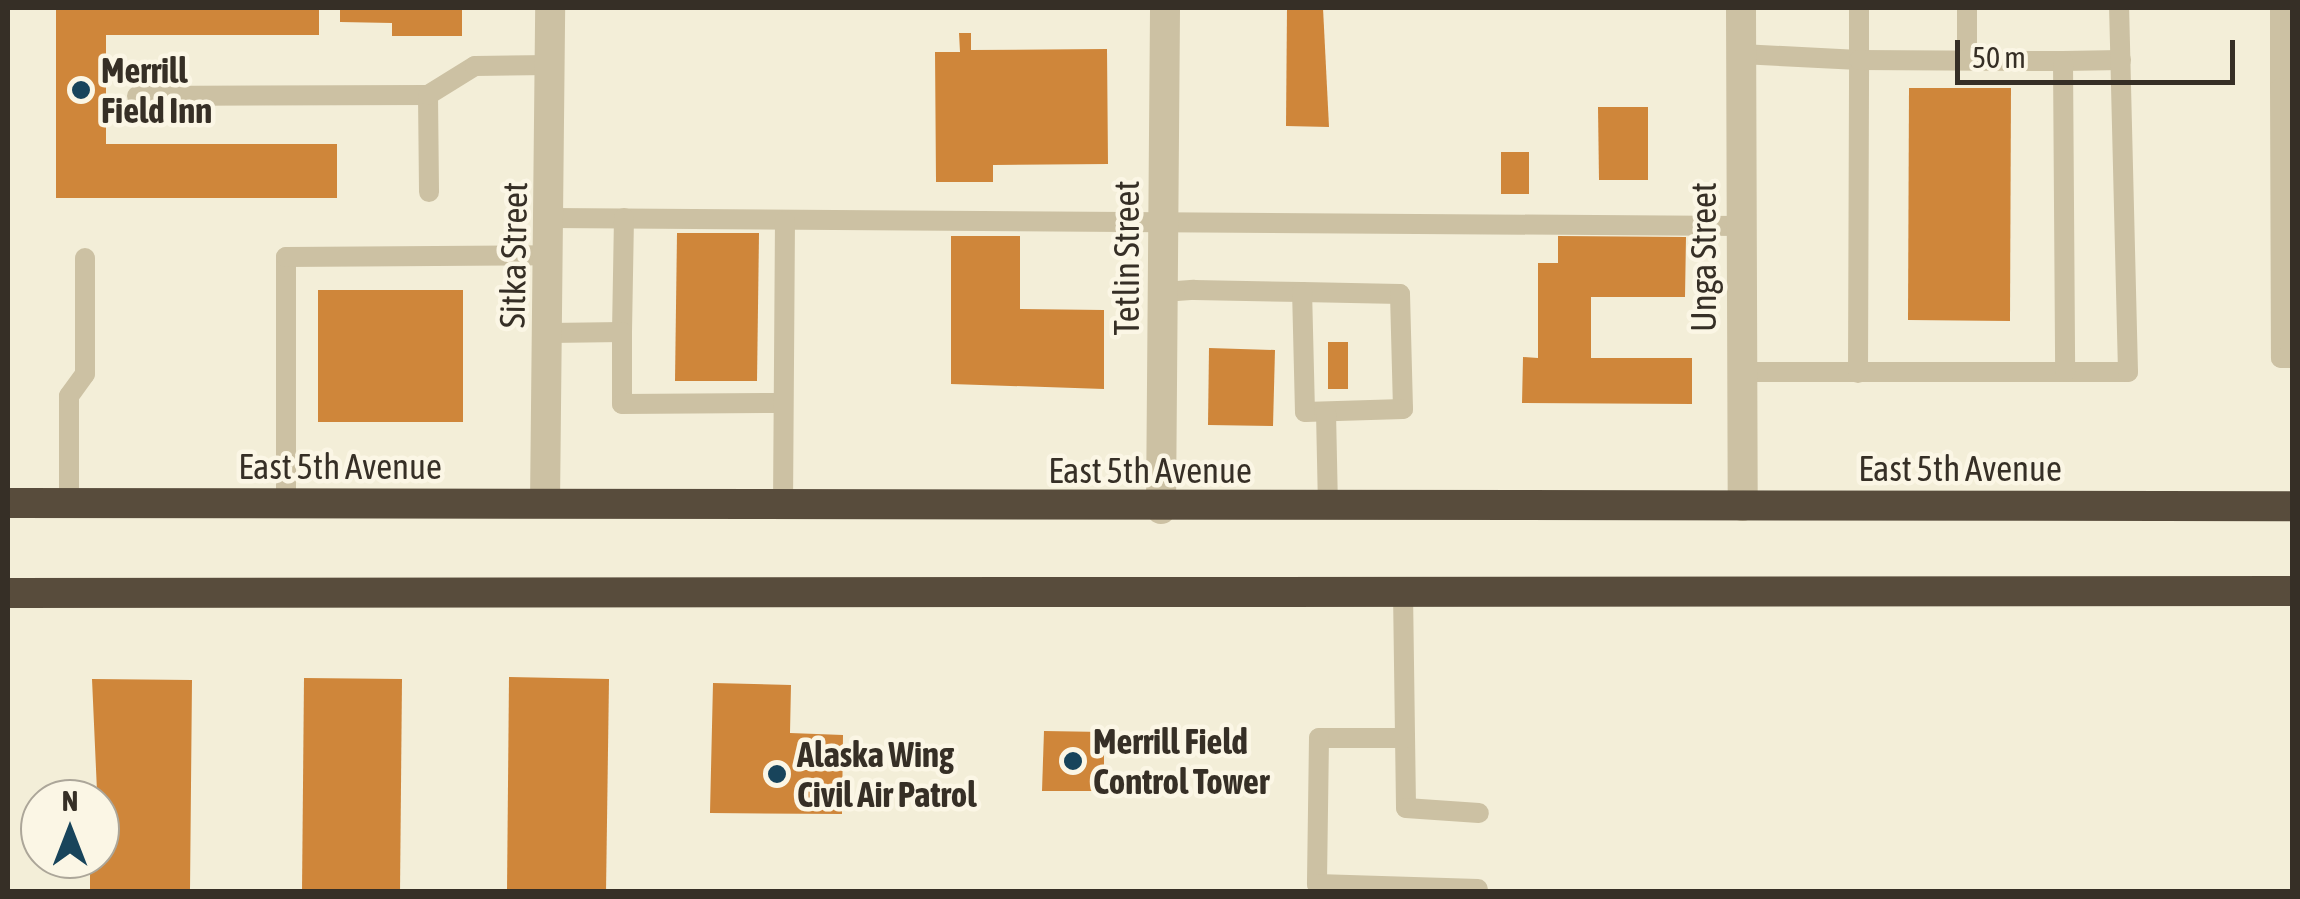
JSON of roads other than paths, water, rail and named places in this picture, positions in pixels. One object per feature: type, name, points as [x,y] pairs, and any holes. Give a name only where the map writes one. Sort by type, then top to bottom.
[{"type":"highway","name":"East 5th Avenue","points":[[8,502],[1161,509],[2292,506]]},
{"type":"highway","points":[[8,593],[2292,590]]},
{"type":"street","name":"Sitka Street","points":[[545,503],[552,218],[550,8]]},
{"type":"street","name":"Tetlin Street","points":[[1161,509],[1164,8]]},
{"type":"street","name":"Unga Street","points":[[1741,8],[1743,506]]},
{"type":"lane","points":[[1858,372],[1859,8]]},
{"type":"lane","points":[[1967,8],[1967,60]]},
{"type":"lane","points":[[1742,372],[2128,372],[2119,8]]},
{"type":"lane","points":[[2280,8],[2286,88],[2281,358],[2292,358]]},
{"type":"lane","points":[[1740,54],[1859,60],[2120,60]]},
{"type":"lane","points":[[2063,61],[2066,372]]},
{"type":"lane","points":[[137,96],[428,95],[475,66],[550,65]]},
{"type":"lane","points":[[428,95],[429,192]]},
{"type":"lane","points":[[552,218],[1164,226],[1740,226]]},
{"type":"lane","points":[[624,218],[622,404],[782,403]]},
{"type":"lane","points":[[783,506],[785,221]]},
{"type":"lane","points":[[286,503],[286,257],[551,255]]},
{"type":"lane","points":[[69,502],[69,396],[85,374],[85,258]]},
{"type":"lane","points":[[1163,292],[1302,292],[1400,294],[1403,409],[1305,412],[1302,292]]},
{"type":"lane","points":[[550,334],[622,332]]},
{"type":"lane","points":[[1326,412],[1328,507]]},
{"type":"lane","points":[[1403,592],[1406,808],[1479,813]]},
{"type":"lane","points":[[1405,738],[1319,738],[1317,884],[1478,889]]},
{"type":"place","name":"Merrill Field Inn","points":[[81,90]]},
{"type":"place","name":"Merrill Field Control Tower","points":[[1073,761]]},
{"type":"place","name":"Alaska Wing Civil Air Patrol","points":[[777,774]]}]
